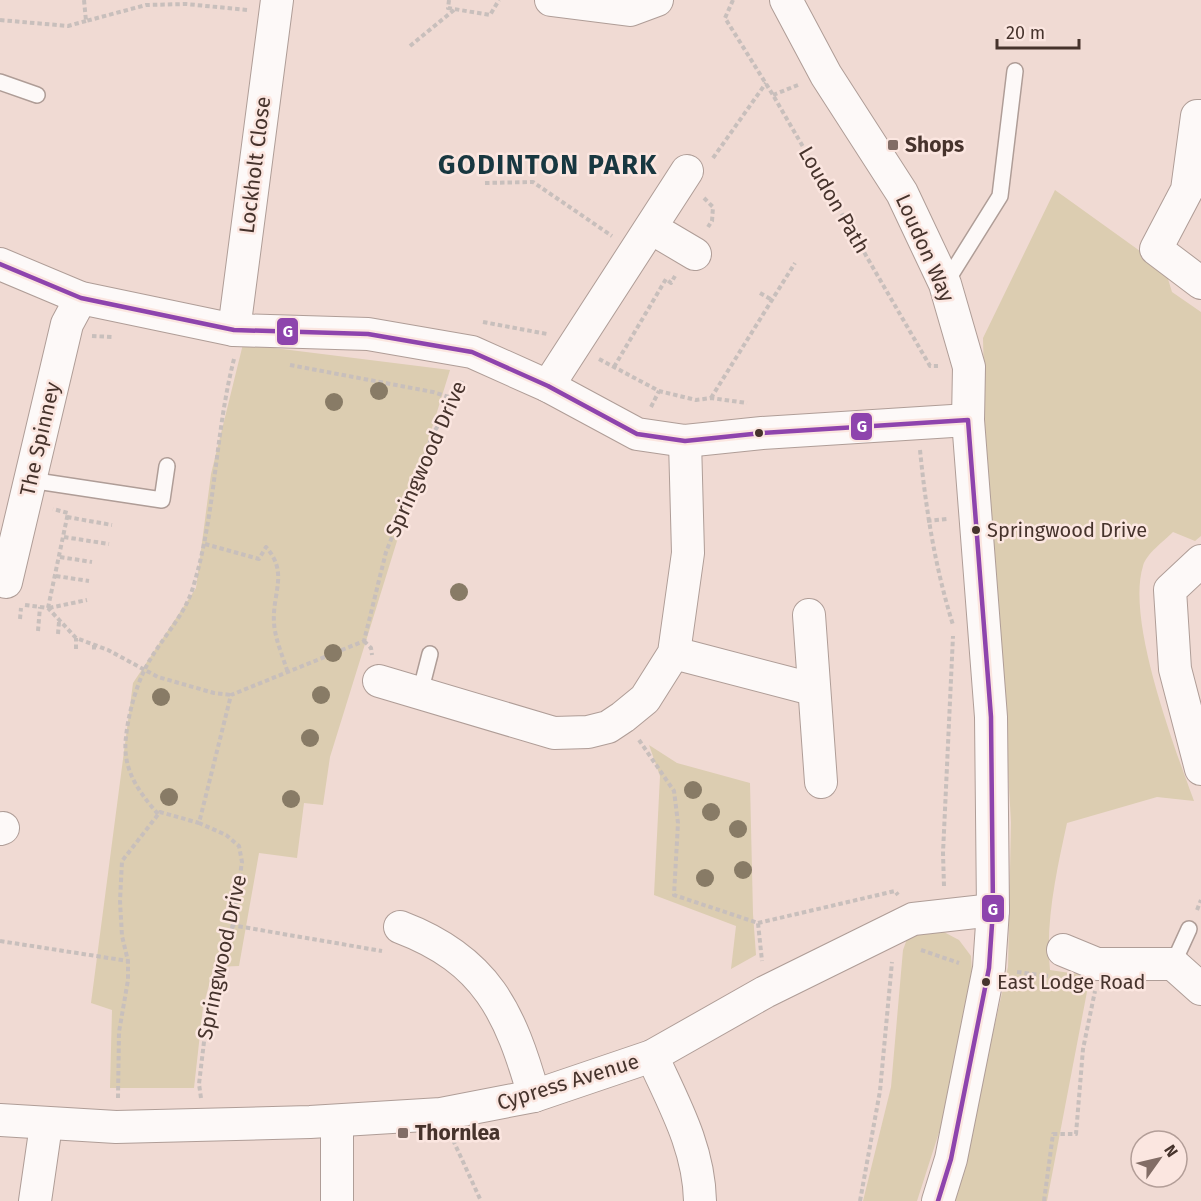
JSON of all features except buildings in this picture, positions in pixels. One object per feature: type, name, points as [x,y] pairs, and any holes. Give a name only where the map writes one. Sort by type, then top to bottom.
[{"type":"street","points":[[551,0],[630,10],[657,0]]},
{"type":"street","name":"Loudon Way","points":[[786,0],[826,75],[902,193],[945,284],[969,367],[968,420],[991,717],[993,910],[989,968],[951,1159],[938,1201]]},
{"type":"street","name":"Lockholt Close","points":[[235,342],[276,6]]},
{"type":"street","points":[[1201,116],[1197,116],[1187,190],[1156,249],[1201,283]]},
{"type":"street","points":[[548,386],[643,240],[694,174]]},
{"type":"street","points":[[643,240],[693,253]]},
{"type":"street","name":"Springwood Drive","points":[[0,264],[81,298],[235,342],[293,332],[368,334],[472,352],[548,386],[637,434],[685,441],[762,433],[968,420]]},
{"type":"street","name":"The Spinney","points":[[14,593],[68,324],[81,298]]},
{"type":"street","points":[[379,681],[554,733],[588,732],[608,727],[624,717],[645,699],[674,653],[688,553],[685,441]]},
{"type":"street","points":[[1201,561],[1170,590],[1175,669],[1201,769]]},
{"type":"street","points":[[809,615],[812,689],[821,782]]},
{"type":"street","points":[[674,653],[812,689]]},
{"type":"street","name":"Cypress Avenue","points":[[0,1120],[46,1125],[116,1127],[337,1120],[441,1114],[534,1096],[652,1056],[765,992],[903,923],[946,914],[993,910]]},
{"type":"street","points":[[400,927],[422,935],[462,960],[500,1003],[518,1040],[534,1096]]},
{"type":"street","points":[[1058,963],[1173,964],[1201,989]]},
{"type":"street","points":[[652,1056],[690,1139],[700,1175],[700,1201]]},
{"type":"street","points":[[337,1120],[337,1201]]},
{"type":"street","points":[[35,1201],[46,1125]]},
{"type":"lane","points":[[945,284],[1000,196],[1015,71]]},
{"type":"lane","points":[[0,82],[37,95]]},
{"type":"lane","points":[[38,481],[162,500],[167,466]]},
{"type":"lane","points":[[420,693],[430,654]]},
{"type":"lane","points":[[1173,964],[1188,929]]},
{"type":"path","points":[[84,0],[86,21]]},
{"type":"path","points":[[449,0],[448,9],[490,15],[499,0]]},
{"type":"path","name":"Loudon Path","points":[[733,0],[725,18],[766,83],[930,366],[969,367]]},
{"type":"path","points":[[0,20],[68,26],[146,5],[198,3],[276,6]]},
{"type":"path","points":[[410,46],[454,9]]},
{"type":"path","points":[[614,367],[666,279],[670,283],[693,253],[712,221],[713,207],[694,188],[694,174],[766,83]]},
{"type":"path","points":[[485,183],[533,182],[643,240]]},
{"type":"path","points":[[711,398],[795,263]]},
{"type":"path","points":[[760,293],[772,300]]},
{"type":"path","points":[[290,365],[293,332]]},
{"type":"path","points":[[158,814],[139,790],[126,768],[126,737],[145,670],[176,625],[194,588],[205,544],[235,342]]},
{"type":"path","points":[[574,346],[659,391],[696,400],[711,398],[758,404],[762,433]]},
{"type":"path","name":"Springwood Drive","points":[[231,694],[364,641],[386,552],[434,432],[455,399],[472,352]]},
{"type":"path","points":[[279,362],[433,392],[455,399]]},
{"type":"path","points":[[917,425],[927,521],[940,584],[953,627],[943,853],[946,914]]},
{"type":"path","points":[[38,481],[39,506],[68,513],[48,608]]},
{"type":"path","points":[[67,517],[112,525]]},
{"type":"path","points":[[64,537],[109,544]]},
{"type":"path","points":[[205,544],[259,559],[266,547],[275,558],[279,580],[274,623],[288,673]]},
{"type":"path","points":[[60,557],[92,562]]},
{"type":"path","points":[[56,576],[89,581]]},
{"type":"path","points":[[14,593],[40,607],[48,608],[87,600]]},
{"type":"path","points":[[14,593],[20,619]]},
{"type":"path","points":[[38,631],[40,607]]},
{"type":"path","points":[[48,608],[76,638],[186,686],[231,694],[199,823],[160,812],[122,861],[122,936],[128,961],[128,980],[119,1032],[120,1068],[116,1127]]},
{"type":"path","points":[[58,634],[59,622]]},
{"type":"path","points":[[76,638],[76,649]]},
{"type":"path","points":[[94,645],[94,652]]},
{"type":"path","points":[[624,717],[674,791],[678,823],[674,895],[758,923],[895,891],[907,945],[967,965],[989,968],[1058,963]]},
{"type":"path","name":"Springwood Drive","points":[[199,823],[226,835],[239,846],[242,853],[230,941],[208,1008],[199,1084],[204,1125]]},
{"type":"path","points":[[758,923],[765,992]]},
{"type":"path","points":[[860,1201],[880,1091],[891,988],[903,923]]},
{"type":"path","points":[[231,925],[386,951],[400,927]]},
{"type":"path","points":[[0,941],[128,961]]},
{"type":"path","points":[[1044,1201],[1053,1134],[1076,1134],[1083,1049],[1096,982],[1097,964]]},
{"type":"path","points":[[441,1114],[481,1201]]},
{"type":"shaded area","points":[[1055,190],[1165,269],[1172,292],[1201,312],[1201,536],[1195,541],[1173,532],[1151,552],[1145,561],[1139,589],[1146,650],[1175,749],[1194,801],[1157,797],[1067,823],[1051,915],[1050,970],[1090,976],[1047,1201],[950,1201],[962,1167],[1008,967],[1011,822],[999,616],[986,471],[983,338]]},
{"type":"shaded area","points":[[243,344],[450,370],[330,757],[323,805],[304,803],[297,858],[259,853],[239,966],[214,967],[203,1007],[194,1088],[110,1088],[112,1010],[91,1003],[133,683],[196,588],[211,474]]},
{"type":"shaded area","points":[[649,745],[677,763],[750,783],[756,955],[731,969],[736,926],[654,895],[660,776]]},
{"type":"shaded area","points":[[924,931],[942,931],[959,940],[971,956],[973,987],[943,1120],[917,1201],[863,1201],[891,1087],[903,950],[907,939]]},
{"type":"transit line","name":"G","points":[[0,264],[81,298],[234,330],[368,334],[472,352],[548,386],[637,434],[685,441],[762,433],[968,420],[991,717],[993,910],[989,968],[951,1159],[938,1201]]},
{"type":"place","name":"Shops","points":[[893,145]]},
{"type":"place","name":"Springwood Drive","points":[[976,530]]},
{"type":"place","name":"East Lodge Road","points":[[986,982]]},
{"type":"place","name":"Thornlea","points":[[403,1133]]},
{"type":"district","name":"GODINTON PARK","points":[[548,165]]}]
